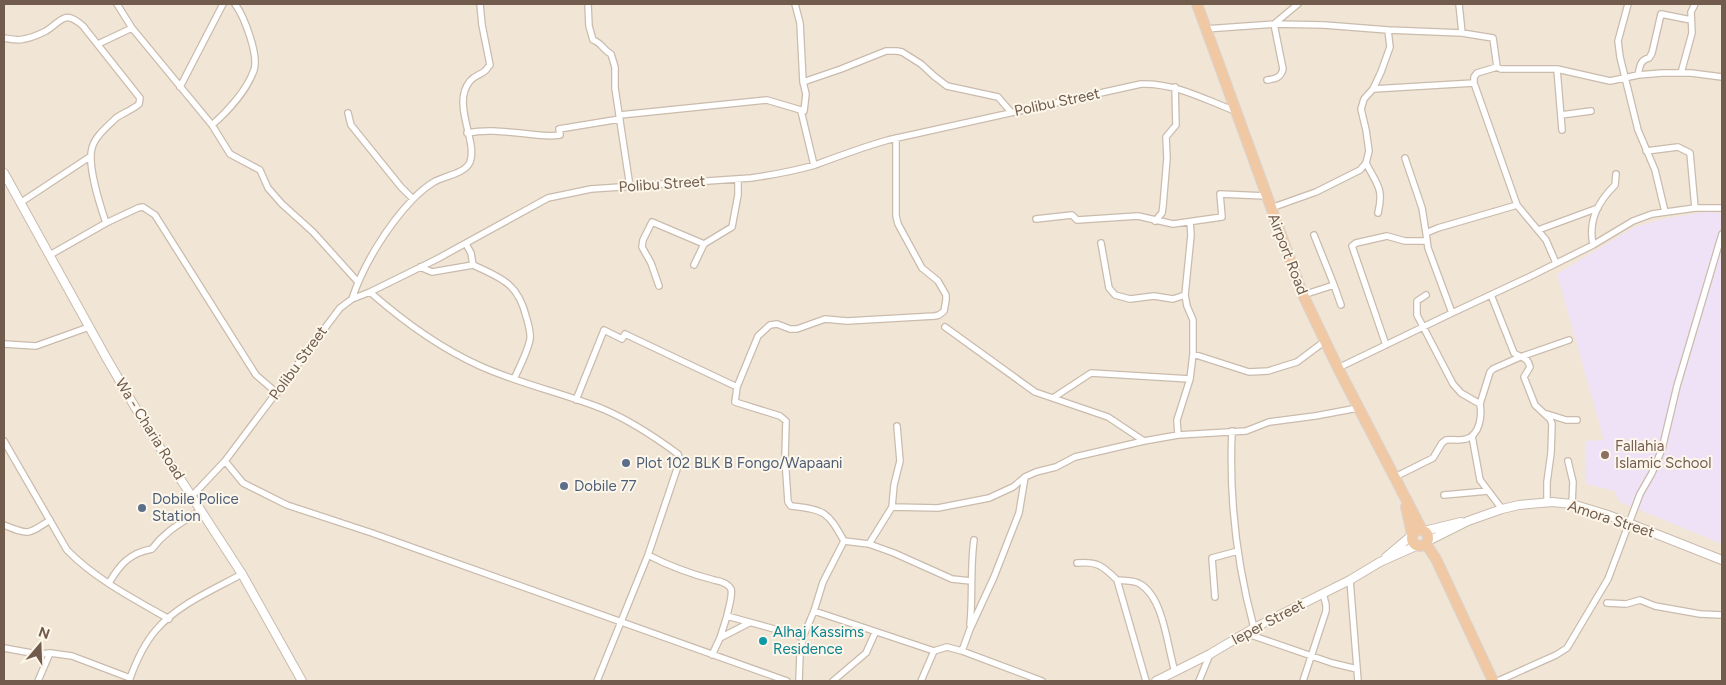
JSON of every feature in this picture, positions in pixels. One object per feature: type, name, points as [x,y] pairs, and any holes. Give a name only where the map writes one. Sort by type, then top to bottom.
[{"type":"highway","name":"Airport Road","points":[[1197,4],[1302,295],[1358,408],[1404,494],[1420,539],[1441,569],[1493,681]]},
{"type":"street","points":[[117,4],[132,28],[212,125],[230,154],[260,170],[268,188],[282,204],[313,232],[358,282]]},
{"type":"street","points":[[180,87],[223,4]]},
{"type":"street","points":[[212,125],[232,107],[255,68],[254,56],[244,18],[235,4]]},
{"type":"street","points":[[352,299],[358,282],[383,237],[413,199],[434,182],[467,167],[471,156],[463,105],[465,89],[476,74],[484,71],[490,65],[480,4]]},
{"type":"street","points":[[588,4],[593,40],[600,42],[606,52],[611,54],[615,67],[615,88],[630,187]]},
{"type":"street","points":[[795,4],[800,23],[803,82],[806,94],[804,112]]},
{"type":"street","points":[[1274,24],[1298,4]]},
{"type":"street","points":[[1459,4],[1462,33]]},
{"type":"street","points":[[1628,4],[1618,47],[1638,130],[1655,170],[1665,212]]},
{"type":"street","points":[[1681,73],[1692,33],[1691,12],[1696,4]]},
{"type":"street","points":[[1638,75],[1641,62],[1644,59],[1650,58],[1652,53],[1660,14],[1691,20]]},
{"type":"street","points":[[4,38],[26,39],[47,30],[60,19],[76,20],[98,44],[140,98],[135,108],[118,117],[98,137],[92,147],[91,156],[96,194],[106,223]]},
{"type":"street","points":[[1205,29],[1274,24],[1324,24],[1388,30],[1462,33],[1493,38],[1498,67]]},
{"type":"street","points":[[1267,80],[1282,74],[1283,69],[1274,24]]},
{"type":"street","points":[[98,44],[132,28]]},
{"type":"street","points":[[1271,208],[1316,192],[1360,170],[1366,163],[1369,151],[1361,109],[1364,99],[1373,89],[1390,47],[1388,30]]},
{"type":"street","points":[[803,82],[886,51],[897,51],[902,52],[921,64],[947,86],[998,97],[1012,112]]},
{"type":"street","points":[[1556,263],[1546,240],[1517,204],[1474,83],[1474,77],[1477,73],[1498,67],[1510,70],[1557,69],[1610,81],[1638,75],[1681,73],[1722,77]]},
{"type":"street","points":[[1557,69],[1562,130]]},
{"type":"street","points":[[1373,89],[1474,83]]},
{"type":"street","name":"Polibu Street","points":[[192,496],[225,461],[329,320],[340,308],[352,299],[370,292],[466,244],[548,198],[591,189],[770,175],[814,165],[849,151],[896,138],[1136,85],[1154,84],[1175,87],[1235,111]]},
{"type":"street","points":[[1156,221],[1162,213],[1163,206],[1166,137],[1176,125],[1175,87]]},
{"type":"street","points":[[468,133],[481,130],[550,137],[560,135],[559,129],[620,117],[766,100],[804,112]]},
{"type":"street","points":[[804,112],[801,110],[814,165]]},
{"type":"street","points":[[1561,115],[1591,111]]},
{"type":"street","points":[[348,113],[351,126],[413,199]]},
{"type":"street","points":[[844,541],[835,525],[823,512],[789,505],[785,458],[786,421],[780,416],[735,402],[737,387],[758,336],[770,325],[777,324],[790,329],[797,329],[825,319],[847,321],[935,316],[944,311],[946,295],[938,281],[922,268],[898,224],[896,208],[896,138]]},
{"type":"street","points":[[1646,151],[1678,147],[1690,153],[1695,208]]},
{"type":"street","points":[[20,203],[91,156]]},
{"type":"street","points":[[1405,158],[1422,208],[1428,248],[1452,313]]},
{"type":"street","points":[[1366,163],[1381,192],[1378,213]]},
{"type":"street","name":"Wa - Charia Road","points":[[4,173],[146,426],[242,574],[302,681]]},
{"type":"street","points":[[1593,244],[1591,226],[1598,208],[1606,194],[1615,184],[1616,174]]},
{"type":"street","points":[[694,265],[704,244],[732,227],[738,196],[738,179]]},
{"type":"street","points":[[1036,220],[1072,215],[1077,220],[1138,216],[1173,224],[1222,217],[1220,194],[1266,196]]},
{"type":"street","points":[[1426,233],[1517,204]]},
{"type":"street","points":[[50,255],[106,223],[143,207],[155,215],[256,375],[277,393]]},
{"type":"street","points":[[1538,230],[1598,208]]},
{"type":"street","points":[[1338,368],[1556,263],[1633,221],[1652,214],[1665,212],[1695,208],[1722,208]]},
{"type":"street","points":[[659,286],[651,263],[642,247],[643,240],[652,222],[704,244]]},
{"type":"street","points":[[1178,435],[1177,420],[1190,378],[1193,354],[1193,320],[1185,295],[1190,222]]},
{"type":"street","points":[[1498,681],[1556,655],[1567,648],[1608,578],[1640,494],[1652,473],[1662,449],[1677,386],[1722,234]]},
{"type":"street","points":[[1314,235],[1341,305]]},
{"type":"street","points":[[1386,345],[1352,246],[1356,243],[1386,236],[1405,241],[1427,240]]},
{"type":"street","points":[[1100,243],[1109,288],[1115,295],[1130,299],[1154,296],[1173,299],[1185,295]]},
{"type":"street","points":[[466,244],[473,265]]},
{"type":"street","points":[[420,267],[432,272],[473,265],[493,274],[515,289],[522,302],[530,339],[514,379]]},
{"type":"street","points":[[1302,295],[1334,285]]},
{"type":"street","points":[[370,292],[403,321],[447,349],[480,366],[618,416],[678,454],[680,460],[648,555],[597,681]]},
{"type":"street","points":[[1426,295],[1417,301],[1417,315],[1453,384],[1461,393],[1480,404]]},
{"type":"street","points":[[1490,295],[1514,353],[1520,357],[1525,357],[1528,361],[1530,367],[1525,375],[1525,381],[1535,405],[1552,424],[1547,502]]},
{"type":"street","points":[[4,344],[36,346],[89,327]]},
{"type":"street","points":[[945,327],[1035,392],[1108,417],[1144,441]]},
{"type":"street","points":[[576,400],[604,330],[622,339],[625,334],[737,387]]},
{"type":"street","points":[[1502,509],[1480,480],[1472,436],[1480,419],[1480,404],[1490,372],[1493,368],[1520,357],[1569,340]]},
{"type":"street","points":[[1193,354],[1249,372],[1268,372],[1297,362],[1325,341]]},
{"type":"street","points":[[1052,398],[1091,373],[1190,378]]},
{"type":"street","points":[[892,507],[938,508],[990,498],[1013,487],[1025,477],[1075,457],[1144,441],[1178,435],[1246,431],[1269,422],[1358,408]]},
{"type":"street","points":[[1543,412],[1555,417],[1577,420]]},
{"type":"street","points":[[869,544],[892,507],[894,486],[900,462],[896,426]]},
{"type":"street","points":[[1232,431],[1230,468],[1238,551],[1248,607],[1254,628]]},
{"type":"street","points":[[1395,477],[1433,458],[1446,440],[1464,440],[1472,436]]},
{"type":"street","points":[[4,441],[67,550],[79,563],[127,595],[169,619]]},
{"type":"street","points":[[225,461],[243,483],[287,505],[372,533],[787,681]]},
{"type":"street","points":[[1568,461],[1573,482],[1572,504]]},
{"type":"street","points":[[962,651],[1019,513],[1025,477]]},
{"type":"street","points":[[1444,495],[1488,491]]},
{"type":"street","name":"Amora Street","points":[[1380,562],[1420,539],[1468,520],[1519,505],[1547,502],[1572,504],[1630,523],[1722,560]]},
{"type":"street","points":[[109,583],[124,562],[138,551],[152,549],[161,537],[176,524],[201,510]]},
{"type":"street","points":[[4,525],[24,533],[32,532],[50,520]]},
{"type":"street","points":[[970,630],[971,562],[974,540]]},
{"type":"street","points":[[844,541],[869,544],[894,552],[952,579],[971,581]]},
{"type":"street","points":[[799,681],[803,637],[814,612],[823,582],[844,541]]},
{"type":"street","points":[[1215,598],[1212,558],[1238,551]]},
{"type":"street","points":[[648,555],[668,565],[722,582],[729,586],[732,592],[727,616],[712,655]]},
{"type":"street","points":[[1077,563],[1092,562],[1106,569],[1117,580],[1146,681]]},
{"type":"street","name":"Ieper Street","points":[[1156,681],[1210,654],[1254,628],[1350,580],[1380,562]]},
{"type":"street","points":[[4,648],[37,654],[50,653],[72,656],[129,680],[141,652],[156,630],[181,608],[242,574]]},
{"type":"street","points":[[1117,580],[1138,583],[1151,593],[1158,607],[1175,672]]},
{"type":"street","points":[[1350,580],[1358,681]]},
{"type":"street","points":[[1303,681],[1326,611],[1323,593]]},
{"type":"street","points":[[1607,603],[1626,604],[1640,600],[1656,606],[1700,614],[1722,615]]},
{"type":"street","points":[[814,612],[934,651],[947,647],[962,651],[1042,681]]},
{"type":"street","points":[[727,616],[803,637]]},
{"type":"street","points":[[720,638],[749,623]]},
{"type":"street","points":[[836,680],[866,653],[875,633]]},
{"type":"street","points":[[1245,633],[1357,669]]},
{"type":"street","points":[[921,681],[934,651]]},
{"type":"street","points":[[38,681],[50,653]]},
{"type":"street","points":[[1199,681],[1210,654]]},
{"type":"shaded area","points":[[4,4],[1722,4],[1722,681],[4,681]]},
{"type":"shaded area","points":[[1704,212],[1722,213],[1722,544],[1620,502],[1614,491],[1586,484],[1585,441],[1604,440],[1557,274],[1634,227],[1663,219]]},
{"type":"place","name":"Fallahia Islamic School","points":[[1605,455]]},
{"type":"place","name":"Plot 102 BLK B Fongo/Wapaani","points":[[626,463]]},
{"type":"place","name":"Dobile 77","points":[[564,486]]},
{"type":"place","name":"Dobile Police Station","points":[[142,508]]},
{"type":"place","name":"Alhaj Kassims Residence","points":[[763,641]]}]
